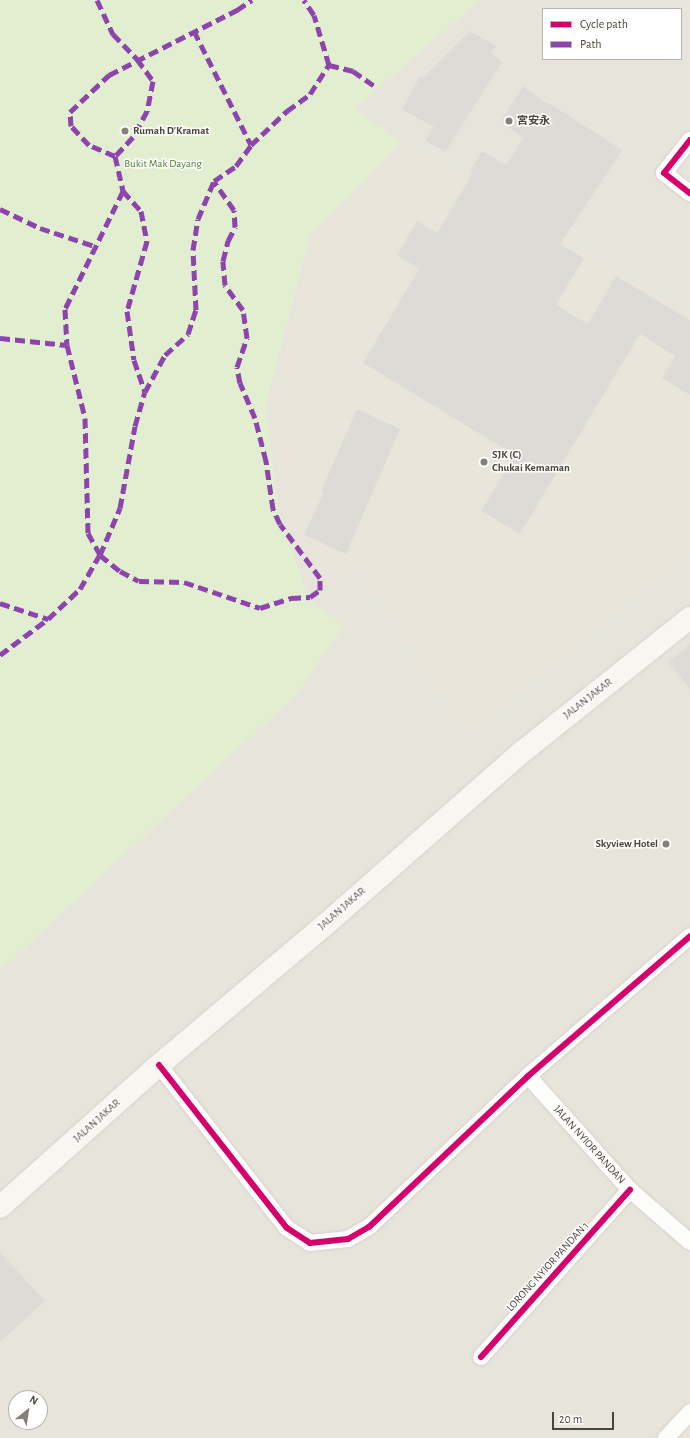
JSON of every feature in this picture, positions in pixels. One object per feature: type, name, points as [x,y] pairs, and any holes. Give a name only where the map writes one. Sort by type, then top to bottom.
[{"type":"main road","name":"JALAN JAKAR","points":[[0,1207],[159,1065],[326,924],[522,752],[690,618]]},
{"type":"street","points":[[690,140],[664,173],[690,193]]},
{"type":"street","points":[[159,1065],[288,1228],[310,1243],[348,1239],[369,1227],[528,1076],[690,936]]},
{"type":"street","name":"JALAN NYIOR PANDAN","points":[[528,1076],[630,1190],[690,1242]]},
{"type":"street","name":"LORONG NYIOR PANDAN 1","points":[[481,1357],[630,1190]]},
{"type":"street","points":[[666,1438],[690,1412]]},
{"type":"shaded area","points":[[0,0],[690,0],[690,1438],[0,1438]]},
{"type":"shaded area","name":"SJK (C) Chukai Kemaman","points":[[406,141],[690,315],[690,554],[467,738],[356,569],[328,584],[283,513],[272,411],[314,238]]},
{"type":"green space","name":"Bukit Mak Dayang","points":[[0,0],[480,0],[355,109],[401,142],[310,236],[265,409],[280,513],[309,599],[344,626],[298,693],[0,971]]},
{"type":"building","points":[[470,31],[496,46],[491,53],[502,62],[445,152],[425,140],[434,127],[402,109],[420,76],[423,78]]},
{"type":"building","points":[[523,86],[546,103],[547,102],[622,150],[560,244],[584,258],[556,305],[588,324],[616,276],[690,320],[690,395],[662,378],[675,356],[640,334],[520,534],[481,511],[515,455],[363,363],[419,269],[397,255],[417,221],[437,233],[473,173],[470,171],[482,151],[506,165],[523,138],[501,121]]},
{"type":"building","points":[[357,409],[400,429],[346,554],[304,535],[324,492],[321,491]]},
{"type":"building","points":[[690,644],[690,689],[668,662]]},
{"type":"building","points":[[0,1252],[45,1301],[0,1342]]},
{"type":"marked path","points":[[97,0],[113,34],[137,59],[153,81],[147,111],[133,137],[115,156]]},
{"type":"marked path","points":[[115,156],[89,145],[71,126],[70,112],[109,75],[237,10],[252,0]]},
{"type":"marked path","points":[[0,655],[48,619],[80,589],[100,555],[120,508],[135,426],[145,392],[165,355],[188,334],[196,310],[193,250],[198,219],[214,181],[236,166],[251,145],[287,111],[310,94],[329,65],[314,15],[304,0]]},
{"type":"marked path","points":[[194,31],[251,145]]},
{"type":"marked path","points":[[329,65],[353,71],[376,87]]},
{"type":"marked path","points":[[115,156],[123,191],[141,211],[147,241],[127,311],[134,360],[145,392]]},
{"type":"marked path","points":[[123,191],[65,309],[67,345],[85,418],[88,533],[100,555],[120,571],[139,581],[184,582],[260,608],[291,598],[310,597],[320,590],[320,578],[280,524],[273,509],[266,461],[255,418],[240,383],[237,367],[247,338],[243,310],[225,285],[223,261],[228,241],[235,227],[234,210],[214,181]]},
{"type":"marked path","points":[[0,209],[40,228],[94,246]]},
{"type":"marked path","points":[[0,338],[67,345]]},
{"type":"marked path","points":[[0,603],[48,619]]},
{"type":"cycle path","points":[[690,140],[664,173],[690,193]]},
{"type":"cycle path","points":[[159,1065],[287,1228],[310,1243],[348,1239],[369,1227],[528,1076],[690,936]]},
{"type":"cycle path","points":[[481,1357],[630,1190]]},
{"type":"place","name":"宮安永","points":[[509,121]]},
{"type":"place","name":"Rumah D'Kramat","points":[[125,131]]},
{"type":"place","name":"SJK (C) Chukai Kemaman","points":[[484,462]]},
{"type":"place","name":"Skyview Hotel","points":[[666,844]]}]
